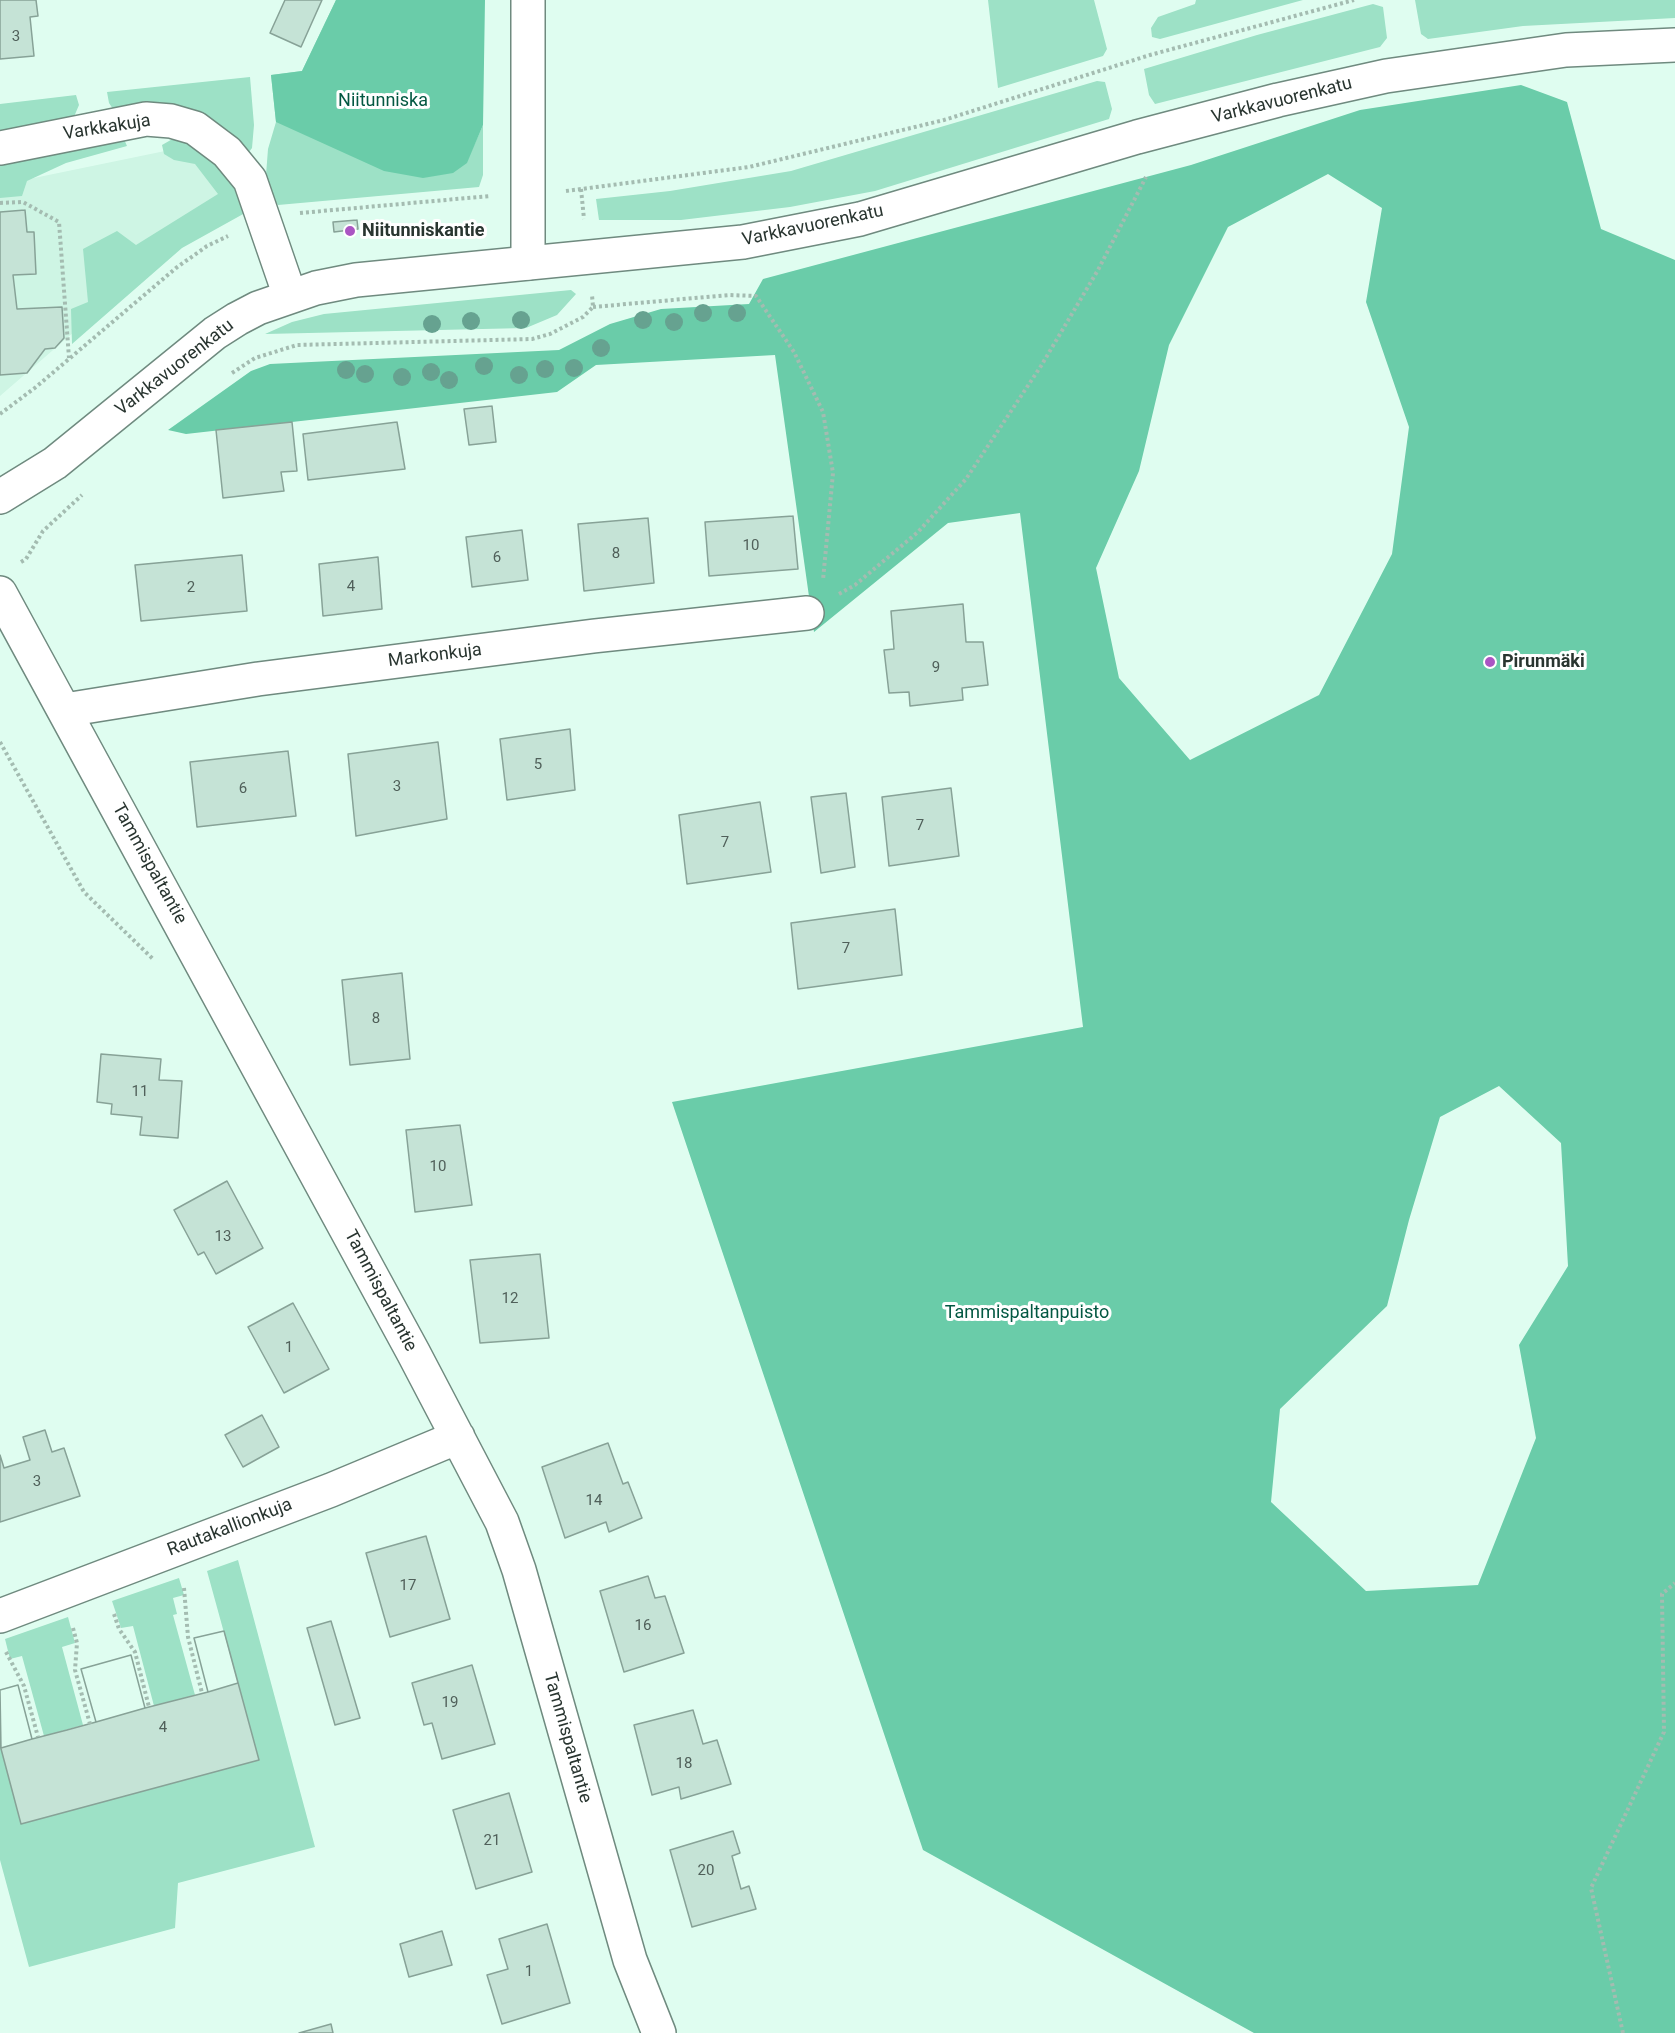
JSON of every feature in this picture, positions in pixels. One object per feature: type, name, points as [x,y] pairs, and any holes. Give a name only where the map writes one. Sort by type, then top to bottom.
[{"type":"street","points":[[528,0],[528,263]]},
{"type":"street","name":"Varkkavuorenkatu","points":[[0,497],[55,463],[215,333],[258,308],[290,296],[356,279],[743,242],[860,219],[1137,137],[1386,76],[1566,50],[1675,45]]},
{"type":"street","name":"Varkkakuja","points":[[0,148],[133,120],[171,121],[195,128],[226,152],[250,180],[290,296]]},
{"type":"street","name":"Tammispaltantie","points":[[0,593],[459,1437],[502,1522],[519,1570],[652,2031]]},
{"type":"street","name":"Markonkuja","points":[[65,710],[258,679],[594,636],[807,613]]},
{"type":"street","name":"Rautakallionkuja","points":[[2,1630],[459,1437]]},
{"type":"path","points":[[557,192],[749,167],[933,123],[1149,56],[1354,0]]},
{"type":"path","points":[[807,613],[855,585],[909,540],[966,479],[1041,366],[1098,270],[1146,177]]},
{"type":"path","points":[[581,189],[584,218]]},
{"type":"path","points":[[0,414],[69,359],[176,267],[207,246],[264,222],[303,212],[495,196]]},
{"type":"path","points":[[0,203],[23,202],[59,222],[69,359]]},
{"type":"path","points":[[591,289],[593,306]]},
{"type":"path","points":[[223,378],[255,358],[297,345],[532,339],[573,323],[593,306],[729,295],[756,296],[795,352],[823,412],[833,473],[824,576],[807,613]]},
{"type":"path","points":[[26,559],[43,531],[87,490]]},
{"type":"path","points":[[0,742],[84,892],[128,938]]},
{"type":"path","points":[[1623,2033],[1592,1888],[1664,1732],[1662,1594],[1675,1583]]},
{"type":"path","points":[[183,1584],[188,1637],[202,1693]]},
{"type":"path","points":[[112,1608],[119,1629],[135,1652],[149,1707]]},
{"type":"path","points":[[71,1623],[77,1643],[75,1670],[90,1724]]},
{"type":"path","points":[[2,1630],[8,1660],[24,1686],[38,1737]]},
{"type":"shaded area","points":[[165,151],[228,174],[216,224],[142,273],[0,396],[0,185]]},
{"type":"green space","name":"Niitunniska","points":[[336,0],[468,159],[483,125],[483,175],[479,187],[278,205],[274,200],[266,175],[268,149],[276,122],[271,75],[302,71]]},
{"type":"green space","name":"Niitunniska","points":[[336,0],[485,0],[483,125],[467,163],[453,173],[423,178],[384,171],[276,122],[271,75],[302,71]]},
{"type":"green space","points":[[988,0],[1094,0],[1107,49],[1103,56],[998,88]]},
{"type":"green space","points":[[1196,0],[1303,0],[1160,39],[1152,37],[1151,28],[1158,17],[1195,4]]},
{"type":"green space","points":[[1415,0],[1675,0],[1675,18],[1523,26],[1428,39],[1421,34]]},
{"type":"green space","points":[[1373,4],[1383,7],[1387,38],[1380,47],[1155,104],[1149,95],[1144,69],[1257,35]]},
{"type":"green space","points":[[250,77],[254,125],[252,148],[249,152],[229,131],[213,121],[115,112],[109,103],[107,92]]},
{"type":"green space","points":[[1097,81],[1105,82],[1112,109],[1109,119],[875,191],[790,207],[681,220],[599,220],[596,199],[670,191],[791,171]]},
{"type":"green space","name":"Tammispaltanpuisto","points":[[1521,85],[1567,102],[1601,229],[1675,260],[1675,2033],[1254,2033],[923,1850],[672,1102],[1083,1027],[1020,513],[948,523],[814,632],[775,355],[596,365],[557,392],[186,434],[168,430],[251,371],[270,364],[559,350],[610,324],[661,309],[749,304],[763,279],[1191,165],[1360,110]],"holes":[[[1328,174],[1382,208],[1366,302],[1409,427],[1392,554],[1319,695],[1190,760],[1119,678],[1096,568],[1139,471],[1169,345],[1228,227]],[[1499,1086],[1561,1143],[1568,1266],[1519,1345],[1536,1438],[1478,1585],[1366,1591],[1271,1502],[1280,1409],[1387,1306],[1409,1220],[1440,1117]]]},
{"type":"green space","points":[[76,95],[79,105],[73,119],[0,136],[0,104]]},
{"type":"green space","points":[[123,137],[127,146],[66,163],[27,181],[22,196],[0,198],[0,160]]},
{"type":"green space","points":[[176,137],[196,142],[238,187],[245,213],[182,248],[72,344],[71,309],[88,302],[83,249],[117,231],[136,245],[218,194],[195,164],[174,160],[164,154],[162,145]]},
{"type":"green space","points":[[571,290],[576,294],[557,315],[526,328],[265,334],[292,322],[324,314]]},
{"type":"green space","points":[[238,1560],[315,1847],[178,1883],[175,1928],[29,1967],[0,1860],[0,1745],[21,1823],[259,1760],[207,1571]]},
{"type":"green space","points":[[179,1578],[184,1595],[173,1598],[177,1614],[173,1615],[195,1695],[154,1706],[133,1626],[121,1628],[112,1601]]},
{"type":"green space","points":[[68,1617],[75,1643],[62,1647],[83,1725],[44,1736],[22,1656],[10,1659],[5,1639]]},
{"type":"building","points":[[0,0],[36,0],[38,16],[30,17],[34,56],[0,59]]},
{"type":"building","points":[[285,0],[322,0],[301,47],[270,33]]},
{"type":"building","points":[[25,210],[27,232],[34,232],[36,274],[13,275],[17,309],[62,307],[64,338],[55,348],[45,349],[27,373],[0,375],[0,212]]},
{"type":"building","points":[[357,220],[358,229],[334,232],[333,222]]},
{"type":"building","points":[[492,406],[496,442],[469,445],[464,409]]},
{"type":"building","points":[[292,422],[297,471],[281,472],[284,491],[223,498],[216,430]]},
{"type":"building","points":[[397,422],[405,469],[308,480],[303,434]]},
{"type":"building","points":[[793,516],[798,569],[709,576],[705,522]]},
{"type":"building","points":[[648,518],[654,583],[584,591],[578,524]]},
{"type":"building","points":[[522,530],[528,580],[472,587],[466,537]]},
{"type":"building","points":[[242,555],[247,611],[141,621],[135,565]]},
{"type":"building","points":[[378,557],[382,609],[323,616],[319,564]]},
{"type":"building","points":[[963,604],[966,642],[983,642],[988,685],[962,688],[963,700],[910,706],[909,692],[889,693],[884,650],[894,649],[891,611]]},
{"type":"building","points":[[570,729],[575,790],[507,800],[500,739]]},
{"type":"building","points":[[438,742],[447,819],[356,836],[348,754]]},
{"type":"building","points":[[288,751],[296,816],[197,827],[190,762]]},
{"type":"building","points":[[951,788],[959,856],[889,866],[882,797]]},
{"type":"building","points":[[846,793],[855,867],[821,873],[811,797]]},
{"type":"building","points":[[760,802],[771,872],[687,884],[679,815]]},
{"type":"building","points":[[895,909],[902,975],[798,989],[791,923]]},
{"type":"building","points":[[402,973],[410,1059],[350,1065],[342,980]]},
{"type":"building","points":[[101,1054],[161,1059],[159,1080],[182,1081],[178,1138],[140,1135],[142,1117],[111,1114],[112,1104],[97,1102]]},
{"type":"building","points":[[460,1125],[472,1205],[415,1212],[406,1130]]},
{"type":"building","points":[[227,1181],[263,1248],[216,1274],[204,1252],[198,1255],[174,1210]]},
{"type":"building","points":[[540,1254],[549,1338],[480,1343],[470,1260]]},
{"type":"building","points":[[293,1303],[329,1369],[284,1393],[248,1327]]},
{"type":"building","points":[[262,1415],[279,1447],[243,1467],[225,1435]]},
{"type":"building","points":[[45,1430],[52,1452],[64,1448],[80,1496],[0,1522],[0,1455],[4,1468],[30,1460],[23,1437]]},
{"type":"building","points":[[608,1443],[623,1484],[628,1482],[642,1518],[609,1532],[606,1522],[565,1538],[542,1467]]},
{"type":"building","points":[[426,1536],[450,1619],[390,1637],[366,1553]]},
{"type":"building","points":[[648,1576],[655,1598],[665,1596],[684,1653],[624,1672],[600,1591]]},
{"type":"building","points":[[331,1621],[360,1718],[335,1725],[307,1628]]},
{"type":"building","points":[[224,1631],[259,1760],[21,1824],[0,1745],[0,1690],[18,1685],[32,1739],[67,1730],[96,1722],[81,1669],[131,1655],[145,1708],[208,1692],[194,1638]]},
{"type":"building","points":[[224,1631],[238,1683],[208,1692],[194,1638]]},
{"type":"building","points":[[131,1655],[145,1708],[96,1722],[81,1669]]},
{"type":"building","points":[[472,1665],[495,1744],[442,1759],[432,1723],[424,1725],[412,1683]]},
{"type":"building","points":[[18,1685],[32,1739],[1,1748],[0,1690]]},
{"type":"building","points":[[693,1710],[703,1744],[717,1740],[731,1784],[681,1799],[679,1787],[652,1795],[634,1725]]},
{"type":"building","points":[[509,1793],[532,1872],[476,1889],[453,1810]]},
{"type":"building","points":[[733,1831],[740,1853],[732,1856],[741,1889],[749,1886],[756,1909],[692,1927],[670,1850]]},
{"type":"building","points":[[547,1924],[570,2003],[502,2024],[487,1975],[508,1969],[499,1939]]},
{"type":"building","points":[[442,1931],[452,1965],[409,1977],[400,1944]]},
{"type":"building","points":[[331,2024],[333,2033],[299,2033]]},
{"type":"place","name":"Niitunniskantie","points":[[350,231]]},
{"type":"place","name":"Pirunmäki","points":[[1490,662]]}]
